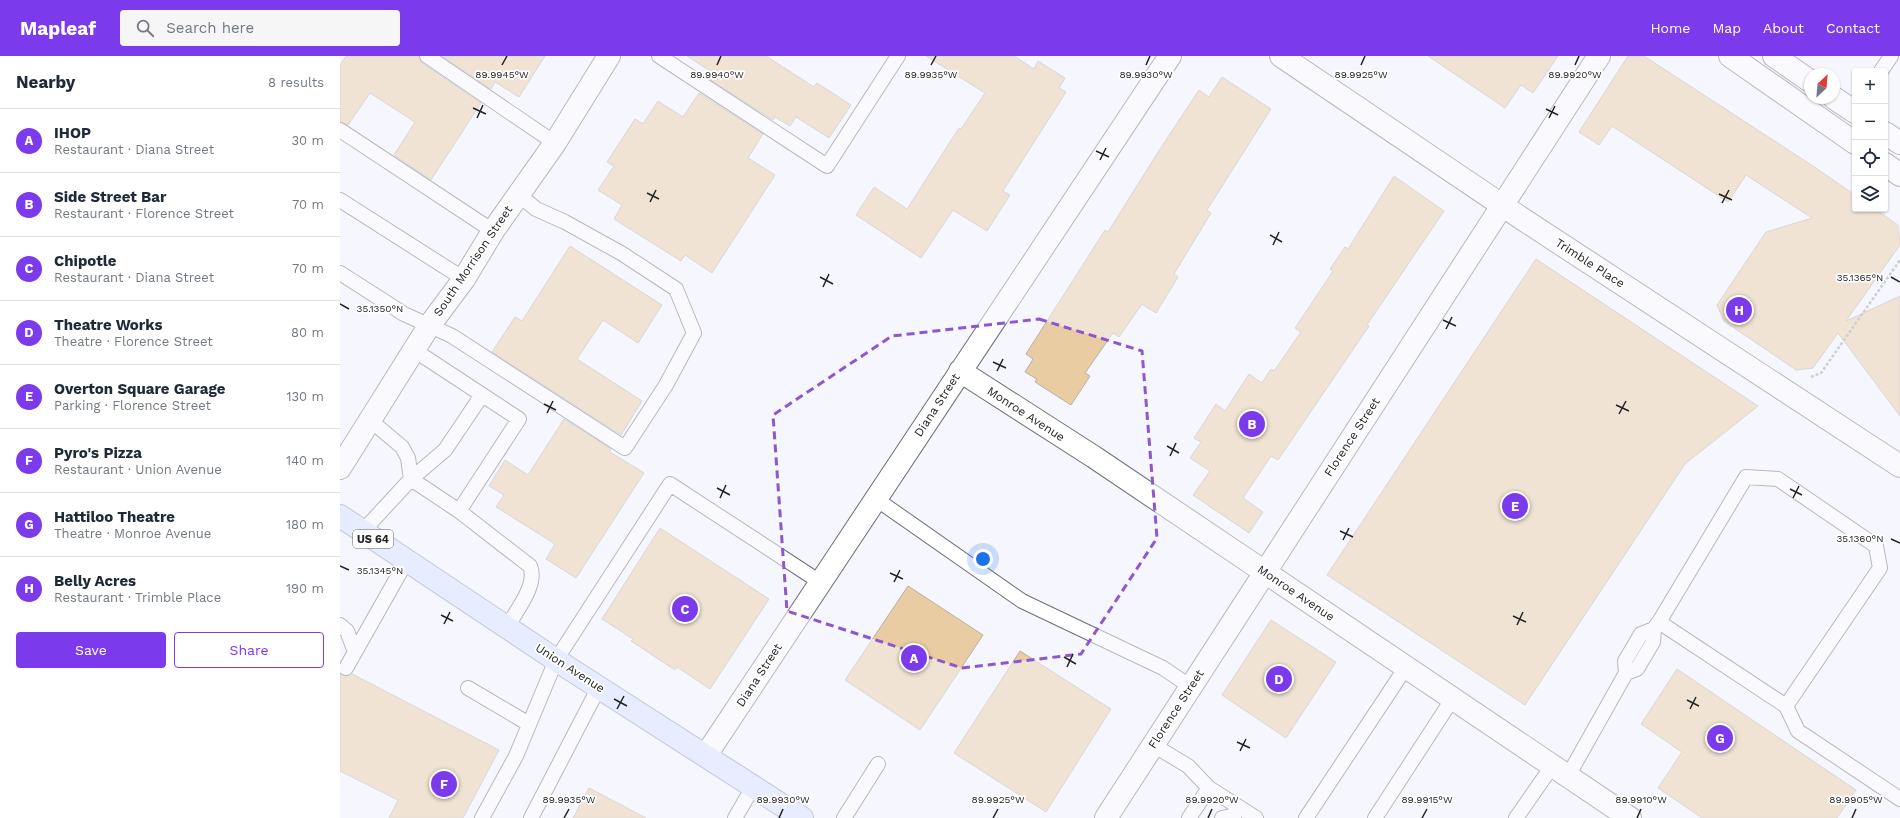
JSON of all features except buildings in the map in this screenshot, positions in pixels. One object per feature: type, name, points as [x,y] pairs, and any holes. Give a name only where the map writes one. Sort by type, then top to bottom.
[{"type":"main road","name":"Union Avenue","points":[[340,516],[556,660],[802,818]]},
{"type":"street","name":"South Morrison Street","points":[[340,468],[429,326],[464,279],[493,231],[555,143],[609,56]]},
{"type":"street","name":"Diana Street","points":[[706,755],[1170,56]]},
{"type":"street","name":"Trimble Place","points":[[1281,56],[1502,205],[1900,466]]},
{"type":"street","name":"Florence Street","points":[[1106,818],[1599,56]]},
{"type":"street","points":[[1730,56],[1852,142]]},
{"type":"street","points":[[1774,56],[1804,77]]},
{"type":"street","points":[[1840,102],[1852,109]]},
{"type":"street","points":[[1888,135],[1900,143]]},
{"type":"street","points":[[1888,166],[1900,175]]},
{"type":"street","name":"Monroe Avenue","points":[[960,371],[1094,457],[1630,818]]},
{"type":"lane","points":[[427,56],[555,143]]},
{"type":"lane","points":[[658,56],[827,166],[898,56]]},
{"type":"lane","points":[[1883,68],[1891,56]]},
{"type":"lane","points":[[340,130],[493,231]]},
{"type":"lane","points":[[340,273],[404,314],[452,336],[625,448],[666,385],[694,333],[676,289],[621,253],[565,222],[536,209],[519,195]]},
{"type":"lane","points":[[340,200],[464,279]]},
{"type":"lane","points":[[414,350],[519,419],[459,511]]},
{"type":"lane","points":[[362,532],[411,479],[445,450],[482,395]]},
{"type":"lane","points":[[370,420],[402,447],[408,458],[411,479],[459,511],[530,566],[533,573],[528,590],[507,627]]},
{"type":"lane","points":[[1516,818],[1560,771],[1626,673],[1624,661],[1641,634],[1656,625],[1746,477],[1778,479],[1876,546],[1880,568],[1786,706]]},
{"type":"lane","points":[[482,818],[516,756],[528,724],[556,660],[670,484],[820,582]]},
{"type":"lane","points":[[876,499],[1022,601],[1163,668],[1191,686]]},
{"type":"lane","points":[[346,668],[406,560]]},
{"type":"lane","points":[[340,625],[348,631],[355,652]]},
{"type":"lane","points":[[1656,625],[1786,706],[1798,731],[1900,799]]},
{"type":"lane","points":[[1306,818],[1406,667]]},
{"type":"lane","points":[[531,818],[599,687]]},
{"type":"lane","points":[[468,688],[528,724]]},
{"type":"lane","points":[[1375,818],[1453,698]]},
{"type":"lane","points":[[1153,745],[1188,766],[1209,788],[1256,818]]},
{"type":"lane","points":[[844,818],[878,764]]},
{"type":"lane","points":[[735,818],[753,787]]},
{"type":"lane","points":[[1189,818],[1209,788]]},
{"type":"lane","points":[[1222,818],[1231,816],[1234,818]]},
{"type":"path","points":[[1805,380],[1821,373],[1900,260]]},
{"type":"highlighted area","points":[[1039,319],[1142,351],[1157,538],[1081,654],[962,668],[787,611],[773,415],[892,336]]},
{"type":"place","name":"Belly Acres","points":[[1739,310]]},
{"type":"place","name":"Side Street Bar","points":[[1252,424]]},
{"type":"place","name":"Overton Square Garage","points":[[1515,506]]},
{"type":"place","name":"Chipotle","points":[[685,609]]},
{"type":"place","name":"IHOP","points":[[914,658]]},
{"type":"place","name":"Theatre Works","points":[[1279,679]]},
{"type":"place","name":"Hattiloo Theatre","points":[[1720,738]]},
{"type":"place","name":"Pyro's Pizza","points":[[444,784]]}]
